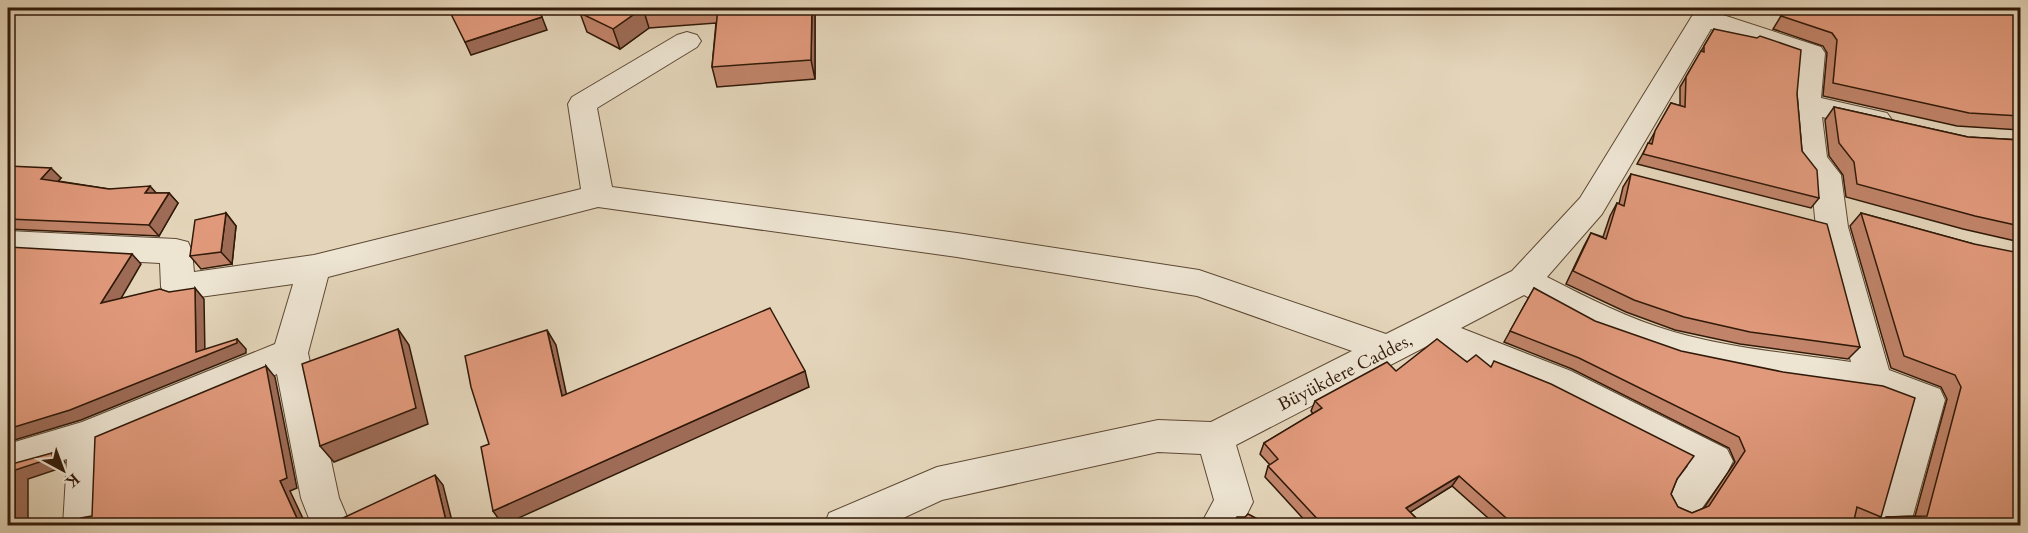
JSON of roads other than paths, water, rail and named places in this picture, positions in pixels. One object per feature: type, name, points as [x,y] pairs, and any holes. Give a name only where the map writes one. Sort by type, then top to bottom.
[{"type":"street","points":[[1707,13],[1811,53],[1806,104],[1812,161],[1826,175],[1831,217],[1874,380]]},
{"type":"street","name":"Büyükdere Caddes,","points":[[843,525],[937,484],[1158,436],[1215,438],[1388,349],[1430,330],[1524,279],[1591,206],[1626,174],[1707,13]]},
{"type":"street","points":[[598,196],[582,104],[687,41]]},
{"type":"street","points":[[1806,104],[1899,125]]},
{"type":"street","points":[[8,243],[176,251],[178,287],[315,268],[598,196],[969,247],[1199,283],[1388,349]]},
{"type":"street","points":[[1797,219],[1863,215]]},
{"type":"street","points":[[315,268],[290,353],[320,498],[332,525]]},
{"type":"street","points":[[1524,279],[1601,320],[1673,346],[1773,366],[1874,380],[1927,400],[1890,525]]},
{"type":"street","points":[[1430,330],[1558,382],[1714,461],[1683,503]]},
{"type":"street","points":[[8,460],[87,437],[290,353]]},
{"type":"street","points":[[83,525],[87,437]]},
{"type":"street","points":[[1215,438],[1234,502],[1219,525]]}]
